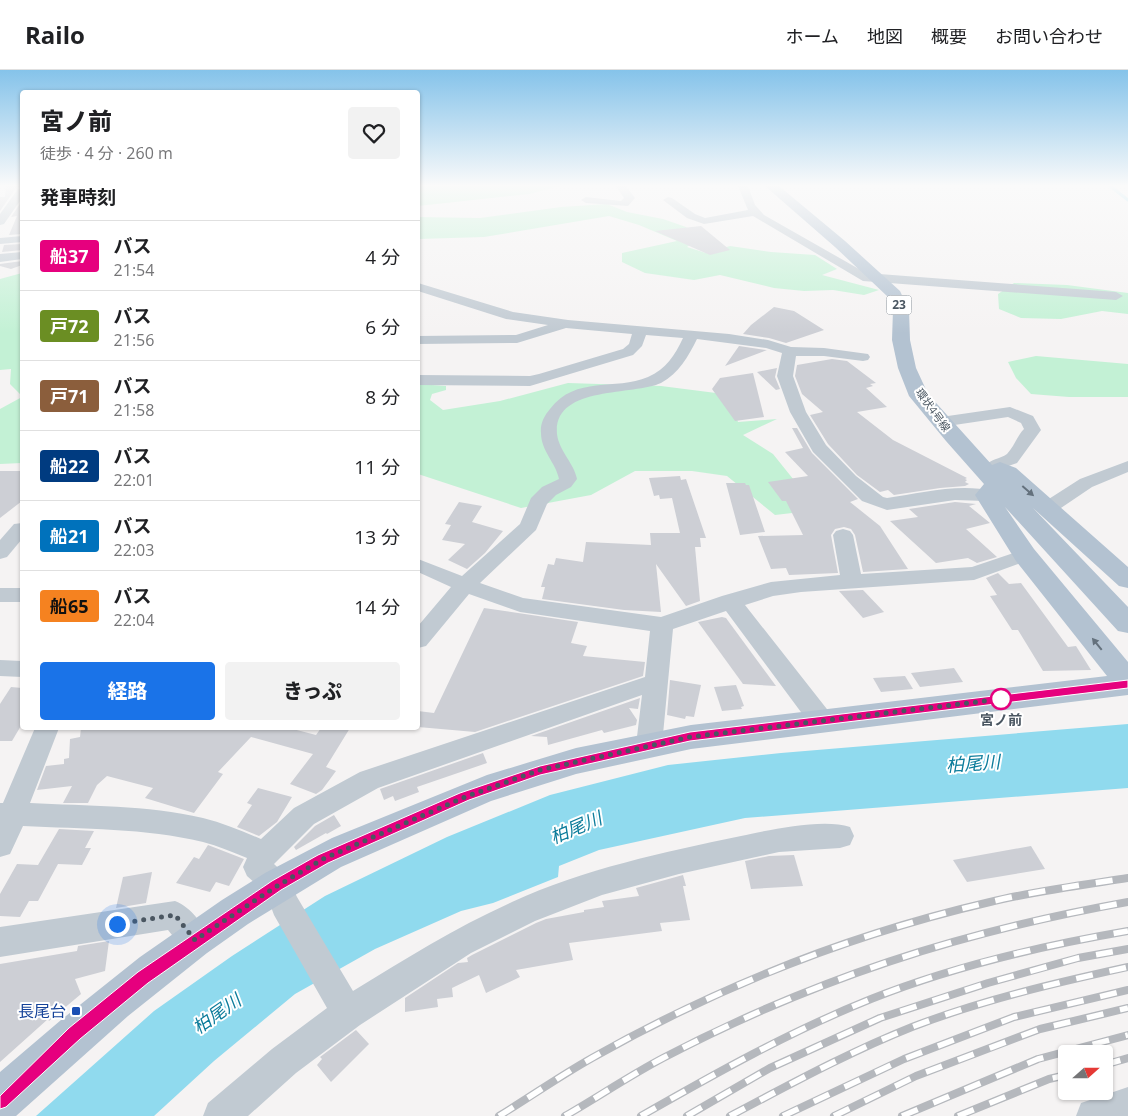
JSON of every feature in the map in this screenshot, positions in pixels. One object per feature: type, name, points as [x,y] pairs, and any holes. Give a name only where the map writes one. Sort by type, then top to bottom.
[{"type":"main road","name":"環状4号線","points":[[828,235],[894,294],[901,310],[901,340],[907,368],[919,396],[992,482]]},
{"type":"main road","name":"23","points":[[1128,580],[1008,473],[992,482],[1017,505],[1128,624]]},
{"type":"main road","points":[[992,482],[1025,555],[1128,683]]},
{"type":"main road","points":[[0,1101],[75,1033],[143,978],[195,940],[281,895],[323,859],[465,797],[540,770],[690,737],[1128,683]]},
{"type":"street","points":[[788,235],[863,277],[1116,296]]},
{"type":"street","points":[[0,241],[20,239]]},
{"type":"street","points":[[0,258],[20,256]]},
{"type":"street","points":[[420,288],[503,314],[568,324],[768,344],[790,351],[824,352],[863,357]]},
{"type":"street","points":[[420,340],[517,339],[568,324]]},
{"type":"street","points":[[420,380],[530,381],[628,352],[635,346],[641,330]]},
{"type":"street","points":[[420,638],[465,586],[525,530],[543,496],[565,483],[568,479],[551,445],[548,433],[553,414],[560,406],[578,393],[627,386],[665,374],[677,363],[692,335]]},
{"type":"street","points":[[790,351],[784,376],[798,412],[819,448],[839,470],[876,501],[887,504],[955,494],[992,482],[1018,454],[1024,438],[1033,430],[1027,420],[1010,412],[941,422]]},
{"type":"street","points":[[1048,508],[1086,483],[1128,466]]},
{"type":"street","points":[[0,524],[20,528]]},
{"type":"street","points":[[0,553],[20,530]]},
{"type":"street","points":[[843,536],[852,582]]},
{"type":"street","points":[[420,566],[465,586],[520,605],[662,625],[771,589],[974,573],[1025,555]]},
{"type":"street","points":[[0,595],[20,595]]},
{"type":"street","points":[[730,601],[821,720]]},
{"type":"street","points":[[649,745],[654,682],[662,625]]},
{"type":"street","points":[[0,668],[20,669]]},
{"type":"street","points":[[346,1009],[281,895],[257,867],[265,853],[304,816],[369,780],[654,682]]},
{"type":"street","points":[[6,814],[45,730]]},
{"type":"street","points":[[6,814],[118,818],[193,828],[215,833],[265,853]]},
{"type":"street","points":[[0,845],[12,821],[6,814]]},
{"type":"street","points":[[221,1116],[346,1009],[468,939],[524,910],[592,885],[679,861],[779,840],[840,836]]},
{"type":"street","points":[[0,942],[175,915],[195,940]]},
{"type":"street","points":[[1094,1116],[1128,1105]]},
{"type":"green space","points":[[420,235],[497,235],[420,239]]},
{"type":"green space","points":[[662,235],[693,235],[697,239],[687,247],[706,253],[730,246],[771,252],[815,255],[837,269],[822,275],[879,290],[864,295],[833,290],[804,291],[774,288],[720,275],[694,280],[645,273],[622,262],[622,253],[677,241]]},
{"type":"green space","points":[[20,274],[20,394],[10,384],[11,369],[0,370],[0,279]]},
{"type":"green space","points":[[1014,283],[1067,285],[1128,293],[1128,314],[1102,311],[1061,319],[1021,318],[999,309],[998,294]]},
{"type":"green space","points":[[1036,356],[1128,364],[1128,397],[1069,397],[1031,394],[1016,378],[1008,362]]},
{"type":"green space","points":[[568,383],[661,386],[716,393],[733,407],[738,422],[777,419],[743,435],[773,454],[818,510],[775,515],[727,476],[692,471],[635,471],[591,495],[521,508],[420,475],[420,384],[446,386],[446,390],[432,394],[430,400],[443,410],[500,401]]},
{"type":"green space","points":[[20,398],[20,463],[0,464],[0,409]]},
{"type":"water","name":"柏尾川","points":[[1128,724],[1128,788],[745,818],[599,850],[559,866],[558,877],[493,903],[461,911],[375,949],[295,994],[214,1061],[154,1116],[36,1116],[154,1011],[232,956],[325,896],[447,837],[550,795],[668,765],[781,753]]},
{"type":"building","points":[[664,235],[712,235],[730,250],[710,255]]},
{"type":"building","points":[[20,244],[20,250],[2,252],[4,245]]},
{"type":"building","points":[[20,261],[20,266],[11,269],[0,266],[0,264]]},
{"type":"building","points":[[774,307],[794,311],[824,330],[786,343],[743,334],[751,325]]},
{"type":"building","points":[[739,346],[766,350],[767,350],[725,366]]},
{"type":"building","points":[[832,359],[847,361],[876,383],[870,384],[873,386],[866,388],[887,407],[857,412],[893,440],[967,478],[965,482],[969,484],[894,495],[888,490],[880,492],[857,475],[828,444],[810,415],[823,412],[802,394],[795,376],[797,365]]},
{"type":"building","points":[[777,368],[775,377],[780,389],[776,390],[757,372]]},
{"type":"building","points":[[753,373],[764,417],[735,421],[712,389],[720,378]]},
{"type":"building","points":[[792,428],[797,428],[812,453],[858,499],[850,502],[880,526],[908,569],[863,572],[855,535],[851,529],[844,527],[835,529],[831,535],[838,573],[789,575],[786,568],[771,569],[758,536],[803,535],[786,501],[782,501],[768,482],[808,476],[785,452],[803,448]]},
{"type":"building","points":[[0,471],[20,471],[20,503],[0,518]]},
{"type":"building","points":[[680,476],[681,480],[686,479],[706,538],[700,538],[701,547],[695,547],[700,601],[686,606],[656,564],[661,612],[624,610],[542,599],[545,587],[541,587],[548,564],[554,565],[556,558],[583,562],[586,542],[651,545],[650,533],[680,533],[672,498],[660,499],[659,495],[654,496],[649,478]]},
{"type":"building","points":[[726,483],[745,483],[749,485],[765,532],[740,535]]},
{"type":"building","points":[[459,502],[482,506],[472,522],[503,531],[485,553],[467,569],[448,560],[465,544],[442,540],[451,525],[445,524]]},
{"type":"building","points":[[955,502],[976,504],[969,506],[990,523],[966,529],[997,557],[977,563],[968,558],[936,563],[890,521],[918,517],[909,509]]},
{"type":"building","points":[[998,573],[1009,584],[1021,583],[1068,647],[1076,646],[1091,670],[1043,671],[1018,630],[1012,630],[990,596],[997,595],[986,578]]},
{"type":"building","points":[[863,590],[884,612],[863,618],[839,591]]},
{"type":"building","points":[[484,608],[578,622],[571,643],[587,646],[583,656],[645,662],[643,676],[475,732],[420,727],[420,711],[434,713]]},
{"type":"building","points":[[722,617],[726,618],[776,686],[743,684],[698,622]]},
{"type":"building","points":[[954,668],[963,682],[920,687],[911,673]]},
{"type":"building","points":[[905,676],[913,689],[881,692],[873,678]]},
{"type":"building","points":[[670,680],[701,685],[694,717],[686,716],[685,719],[667,715]]},
{"type":"building","points":[[736,685],[744,706],[741,707],[742,709],[722,711],[714,687]]},
{"type":"building","points":[[11,687],[20,688],[20,727],[12,741],[0,741],[0,704]]},
{"type":"building","points":[[640,698],[638,709],[629,708],[637,720],[636,725],[604,733],[602,730],[548,745],[547,737],[531,736]]},
{"type":"building","points":[[81,730],[297,730],[316,735],[320,730],[349,730],[326,767],[336,771],[322,790],[316,794],[290,784],[313,754],[251,737],[218,772],[223,774],[194,813],[145,798],[153,788],[107,776],[97,785],[88,803],[63,803],[72,786],[37,790],[46,766],[64,764],[64,759],[69,758],[70,739],[80,737]]},
{"type":"building","points":[[483,753],[487,763],[417,787],[419,792],[395,801],[393,796],[384,800],[380,789]]},
{"type":"building","points":[[258,788],[292,797],[277,822],[259,836],[237,827],[252,805],[247,803]]},
{"type":"building","points":[[334,815],[341,826],[296,850],[294,847],[315,826]]},
{"type":"building","points":[[59,829],[94,831],[85,848],[91,848],[82,865],[58,864],[38,901],[29,901],[20,917],[0,916],[0,894],[17,864],[38,865]]},
{"type":"building","points":[[208,845],[244,859],[229,886],[216,882],[210,892],[176,883],[194,857],[199,859]]},
{"type":"building","points":[[1031,846],[1045,869],[967,882],[953,860]]},
{"type":"building","points":[[794,855],[803,886],[751,889],[745,861],[769,856]]},
{"type":"building","points":[[152,872],[146,903],[116,908],[123,877]]},
{"type":"building","points":[[683,875],[686,886],[683,886],[690,920],[660,923],[662,931],[569,943],[573,960],[516,970],[520,977],[486,993],[479,975],[452,988],[453,997],[437,999],[438,1007],[405,1012],[405,998],[458,963],[468,962],[467,958],[472,955],[536,923],[546,919],[584,912],[584,910],[604,907],[602,901],[639,896],[636,888]]},
{"type":"building","points":[[109,941],[105,971],[75,979],[81,994],[49,1021],[48,1019],[0,1062],[0,964],[77,951],[78,946]]},
{"type":"building","points":[[356,1030],[369,1044],[331,1082],[317,1065],[322,1059],[320,1057]]},
{"type":"railway","points":[[499,1116],[580,1065],[639,1033],[736,986],[785,966],[836,947],[938,915],[1059,888],[1128,878]]},
{"type":"railway","points":[[565,1116],[663,1058],[719,1030],[832,982],[889,962],[1006,928],[1128,902]]},
{"type":"railway","points":[[641,1116],[783,1039],[841,1011],[902,987],[1030,950],[1128,931]]},
{"type":"railway","points":[[687,1116],[770,1068],[880,1018],[988,983],[1078,958],[1128,949]]},
{"type":"railway","points":[[730,1116],[842,1058],[938,1017],[992,1000],[1128,967]]},
{"type":"railway","points":[[783,1116],[904,1059],[1014,1017],[1128,990]]},
{"type":"railway","points":[[834,1116],[916,1076],[1040,1029],[1128,1008]]},
{"type":"railway","points":[[902,1116],[1038,1059],[1128,1035]]},
{"type":"railway","points":[[1113,1062],[1128,1058]]},
{"type":"railway","points":[[958,1116],[1058,1077]]},
{"type":"bus line","name":"船37","points":[[0,1101],[75,1033],[143,978],[195,940],[277,886],[323,859],[465,797],[540,770],[619,751],[690,737],[1128,684]]},
{"type":"place","name":"宮ノ前","points":[[1001,699]]},
{"type":"place","name":"長尾台","points":[[76,1011]]},
{"type":"route","points":[[117,924],[175,915],[195,940],[277,886],[323,859],[465,797],[540,770],[619,751],[690,737],[1001,699]]}]
